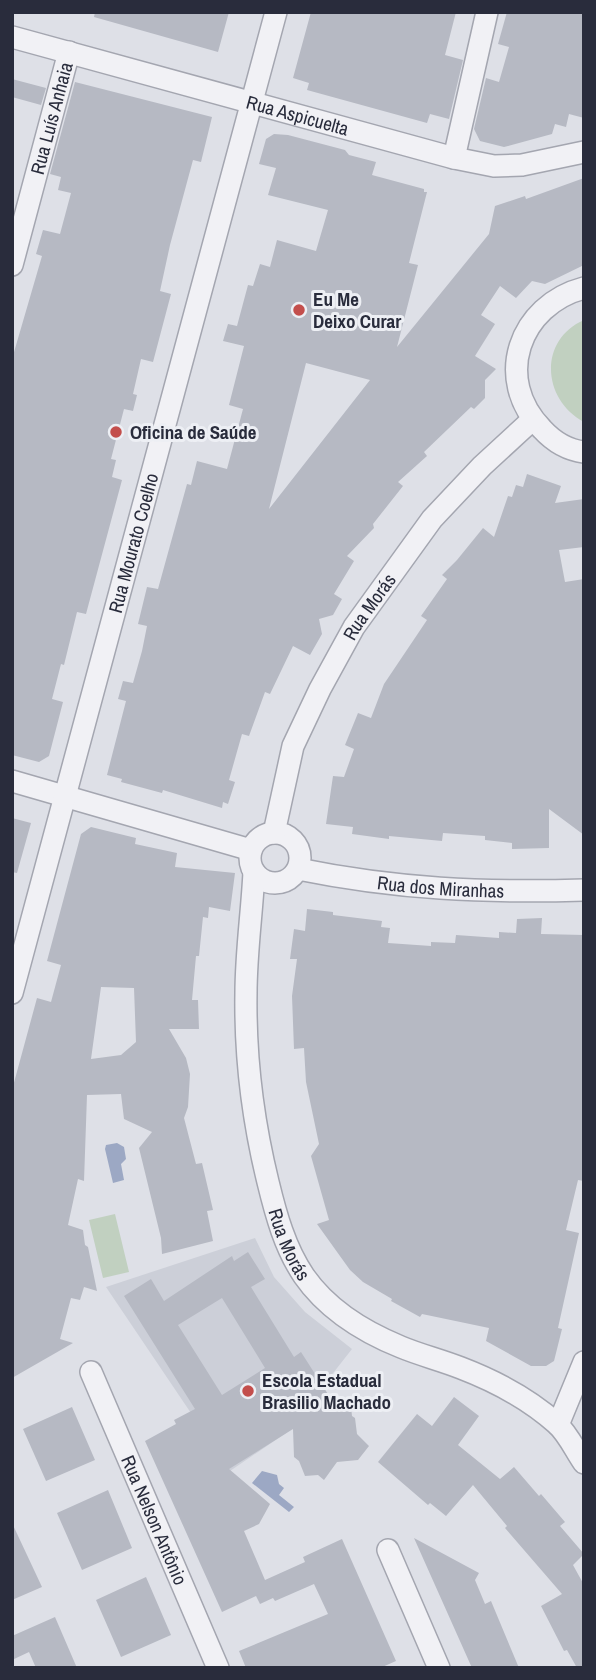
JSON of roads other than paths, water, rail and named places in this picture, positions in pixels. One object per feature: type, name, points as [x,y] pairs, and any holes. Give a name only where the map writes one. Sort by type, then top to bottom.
[{"type":"street","name":"Rua Mourato Coelho","points":[[12,993],[276,12]]},
{"type":"street","points":[[454,158],[487,12]]},
{"type":"street","name":"Rua Aspicuelta","points":[[12,37],[454,158],[494,166],[522,165],[584,152]]},
{"type":"street","name":"Rua Luís Anhaia","points":[[12,265],[69,52]]},
{"type":"street","points":[[584,288],[565,293],[541,310],[524,334],[517,363],[519,393],[532,419],[551,439],[584,452]]},
{"type":"street","name":"Rua Morás","points":[[274,833],[293,746],[354,627],[432,519],[482,466],[532,419]]},
{"type":"street","points":[[12,781],[251,850]]},
{"type":"street","points":[[274,833],[288,836],[294,841],[300,855],[298,869],[290,878],[279,883],[266,881],[254,872],[250,857],[251,850],[260,838],[274,833]]},
{"type":"street","name":"Rua dos Miranhas","points":[[298,869],[423,888],[504,892],[584,890]]},
{"type":"street","name":"Rua Morás","points":[[254,872],[246,992],[254,1108],[277,1217],[304,1276],[329,1304],[361,1328],[401,1347],[461,1368],[512,1391],[558,1425],[584,1463]]},
{"type":"street","points":[[558,1425],[584,1362]]},
{"type":"street","name":"Rua Nelson Antônio","points":[[91,1372],[218,1668]]},
{"type":"street","points":[[388,1550],[439,1668]]},
{"type":"water","points":[[117,1143],[124,1147],[126,1159],[121,1164],[124,1180],[113,1183],[105,1149],[106,1145]]},
{"type":"water","points":[[262,1471],[277,1475],[279,1484],[284,1488],[279,1495],[294,1507],[289,1512],[252,1483]]},
{"type":"place","name":"Eu Me Deixo Curar","points":[[299,310]]},
{"type":"place","name":"Oficina de Saúde","points":[[116,432]]},
{"type":"place","name":"Escola Estadual Brasilio Machado","points":[[248,1391]]}]
